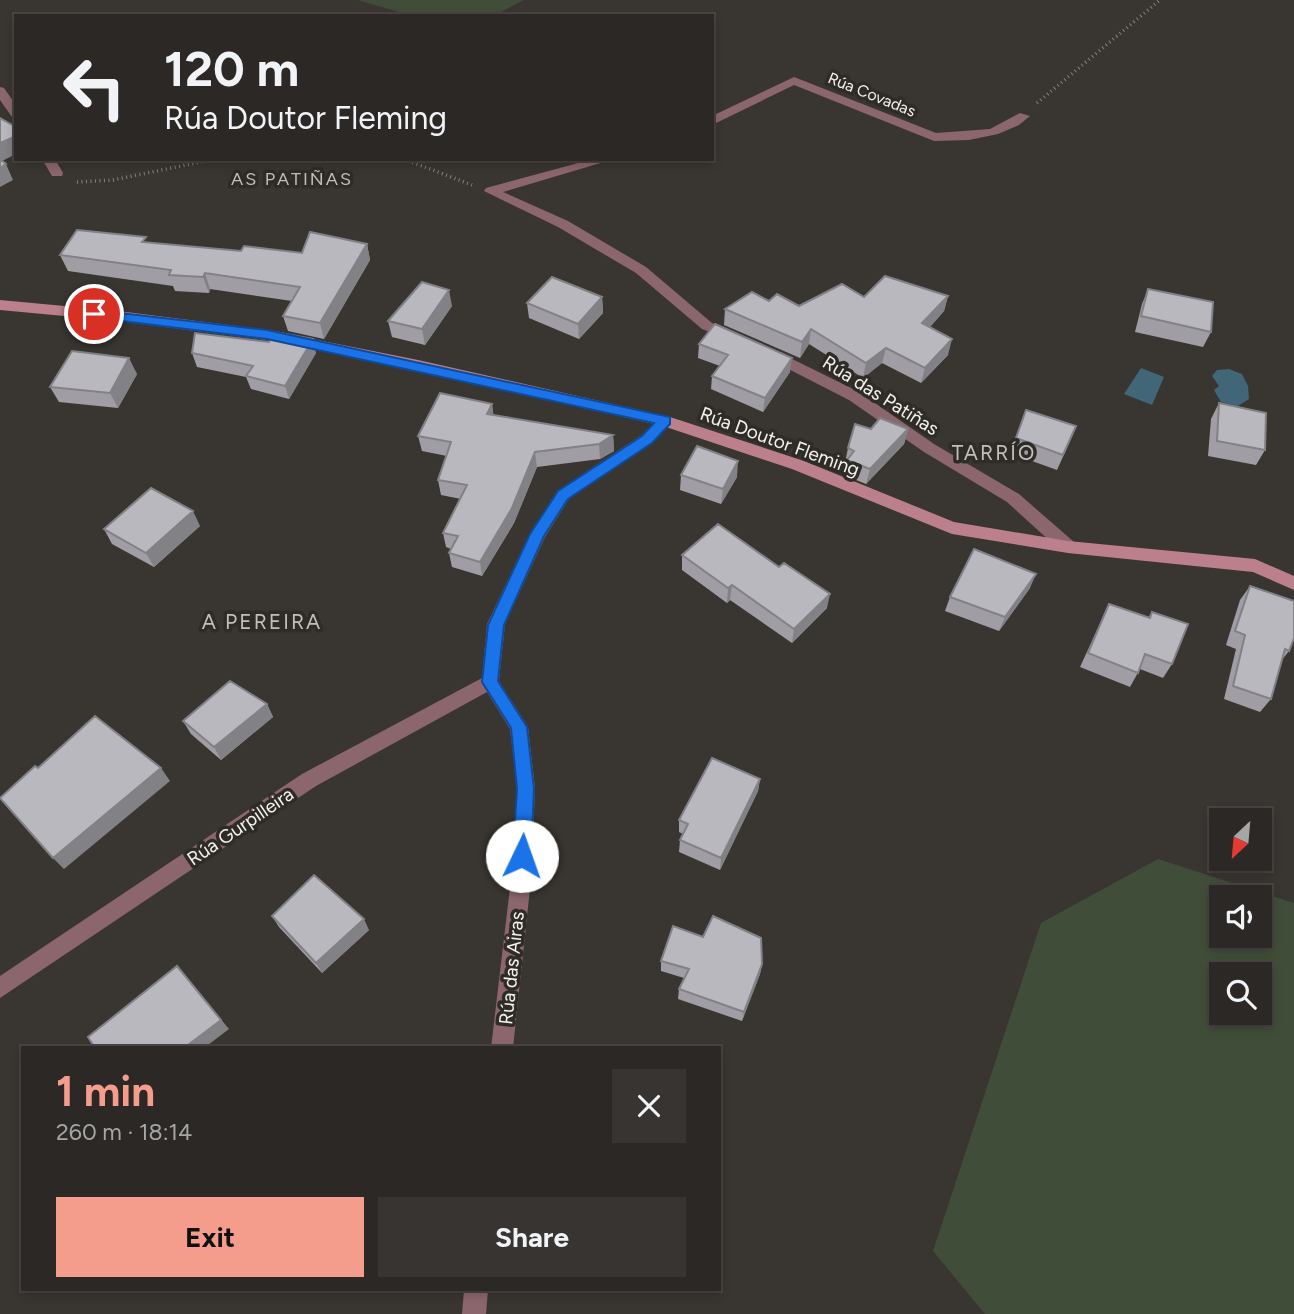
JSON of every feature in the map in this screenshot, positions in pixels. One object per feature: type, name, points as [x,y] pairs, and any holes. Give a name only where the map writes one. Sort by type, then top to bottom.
[{"type":"main road","name":"Rúa Doutor Fleming","points":[[0,305],[118,316],[267,335],[665,421],[798,465],[952,528],[1068,547],[1255,566],[1293,582]]},
{"type":"street","name":"Rúa Covadas","points":[[714,120],[794,81],[934,136],[957,138],[987,132],[1013,126],[1024,116]]},
{"type":"street","points":[[0,91],[14,111]]},
{"type":"street","points":[[49,161],[57,173]]},
{"type":"street","points":[[491,191],[601,161]]},
{"type":"street","name":"Rúa das Patiñas","points":[[491,191],[563,224],[641,270],[707,326],[749,343],[854,396],[929,448],[1013,498],[1068,547]]},
{"type":"street","points":[[490,682],[496,625],[538,534],[563,495],[647,439],[665,421]]},
{"type":"street","name":"Rúa Gurpilleira","points":[[0,988],[309,780],[490,682]]},
{"type":"street","name":"Rúa das Airas","points":[[490,682],[519,727],[526,789],[521,879],[502,1046]]},
{"type":"street","points":[[474,1314],[477,1291]]},
{"type":"path","points":[[1024,116],[1057,84],[1134,27],[1160,0]]},
{"type":"path","points":[[57,173],[79,183],[113,180],[205,161]]},
{"type":"path","points":[[409,161],[491,191]]},
{"type":"green space","points":[[358,0],[524,0],[497,14],[405,14]]},
{"type":"green space","points":[[1158,859],[1238,885],[1209,885],[1209,948],[1272,948],[1272,896],[1294,903],[1294,1314],[985,1314],[933,1251],[1041,923]]},
{"type":"water","points":[[1141,368],[1164,377],[1152,405],[1124,394]]},
{"type":"water","points":[[1229,369],[1242,374],[1248,386],[1249,399],[1238,406],[1221,402],[1214,390],[1219,386],[1212,376],[1217,370]]},
{"type":"building","points":[[0,118],[14,126],[14,137],[0,143]]},
{"type":"building","points":[[77,230],[146,237],[142,242],[241,251],[244,246],[302,253],[310,232],[367,244],[320,323],[283,316],[300,287],[205,273],[203,277],[169,275],[171,270],[60,255]]},
{"type":"building","points":[[885,276],[948,296],[922,323],[952,339],[925,368],[886,348],[866,363],[811,329],[802,342],[725,309],[752,292],[769,301],[777,294],[799,306],[842,284],[864,297]]},
{"type":"building","points":[[552,277],[602,297],[578,324],[527,303]]},
{"type":"building","points":[[422,282],[449,290],[422,329],[388,321]]},
{"type":"building","points":[[1148,289],[1213,302],[1211,332],[1141,316]]},
{"type":"building","points":[[715,324],[792,358],[765,398],[712,376],[728,355],[699,344]]},
{"type":"building","points":[[275,332],[313,339],[285,386],[246,376],[253,366],[192,353],[195,333],[269,342]]},
{"type":"building","points":[[72,351],[129,358],[110,393],[50,387]]},
{"type":"building","points":[[440,393],[492,404],[487,414],[613,435],[599,444],[535,452],[512,508],[480,562],[449,553],[458,536],[443,533],[467,485],[438,480],[451,442],[418,436]]},
{"type":"building","points":[[1219,403],[1266,413],[1265,450],[1217,441]]},
{"type":"building","points":[[1026,410],[1076,426],[1063,455],[1016,438]]},
{"type":"building","points":[[880,418],[908,429],[870,469],[847,460],[854,451],[848,448],[855,424],[871,429]]},
{"type":"building","points":[[697,446],[738,461],[723,489],[681,475]]},
{"type":"building","points":[[151,488],[193,511],[146,553],[104,529]]},
{"type":"building","points":[[718,524],[779,567],[784,563],[830,594],[794,629],[732,585],[728,588],[682,555]]},
{"type":"building","points":[[974,549],[1036,574],[1005,617],[950,597]]},
{"type":"building","points":[[1250,586],[1294,601],[1294,638],[1289,651],[1285,649],[1271,699],[1233,686],[1245,635],[1235,631]]},
{"type":"building","points":[[1109,604],[1150,618],[1152,612],[1188,624],[1172,664],[1145,654],[1138,673],[1088,653]]},
{"type":"building","points":[[230,681],[267,704],[214,747],[183,721]]},
{"type":"building","points":[[95,716],[161,768],[53,858],[0,798],[35,766],[38,768]]},
{"type":"building","points":[[712,758],[760,779],[721,858],[680,840],[688,824],[679,820]]},
{"type":"building","points":[[314,875],[364,919],[316,963],[272,916]]},
{"type":"building","points":[[713,916],[761,938],[762,964],[744,1012],[679,989],[689,969],[661,961],[673,926],[703,937]]},
{"type":"building","points":[[177,966],[221,1020],[187,1046],[94,1046],[88,1037]]},
{"type":"district","name":"AS PATIÑAS","points":[[292,179]]},
{"type":"district","name":"TARRÍO","points":[[994,453]]},
{"type":"district","name":"A PEREIRA","points":[[262,622]]},
{"type":"route","points":[[94,314],[267,335],[418,365],[665,421],[647,439],[563,495],[538,534],[496,625],[490,682],[519,727],[526,789],[522,856]]}]
